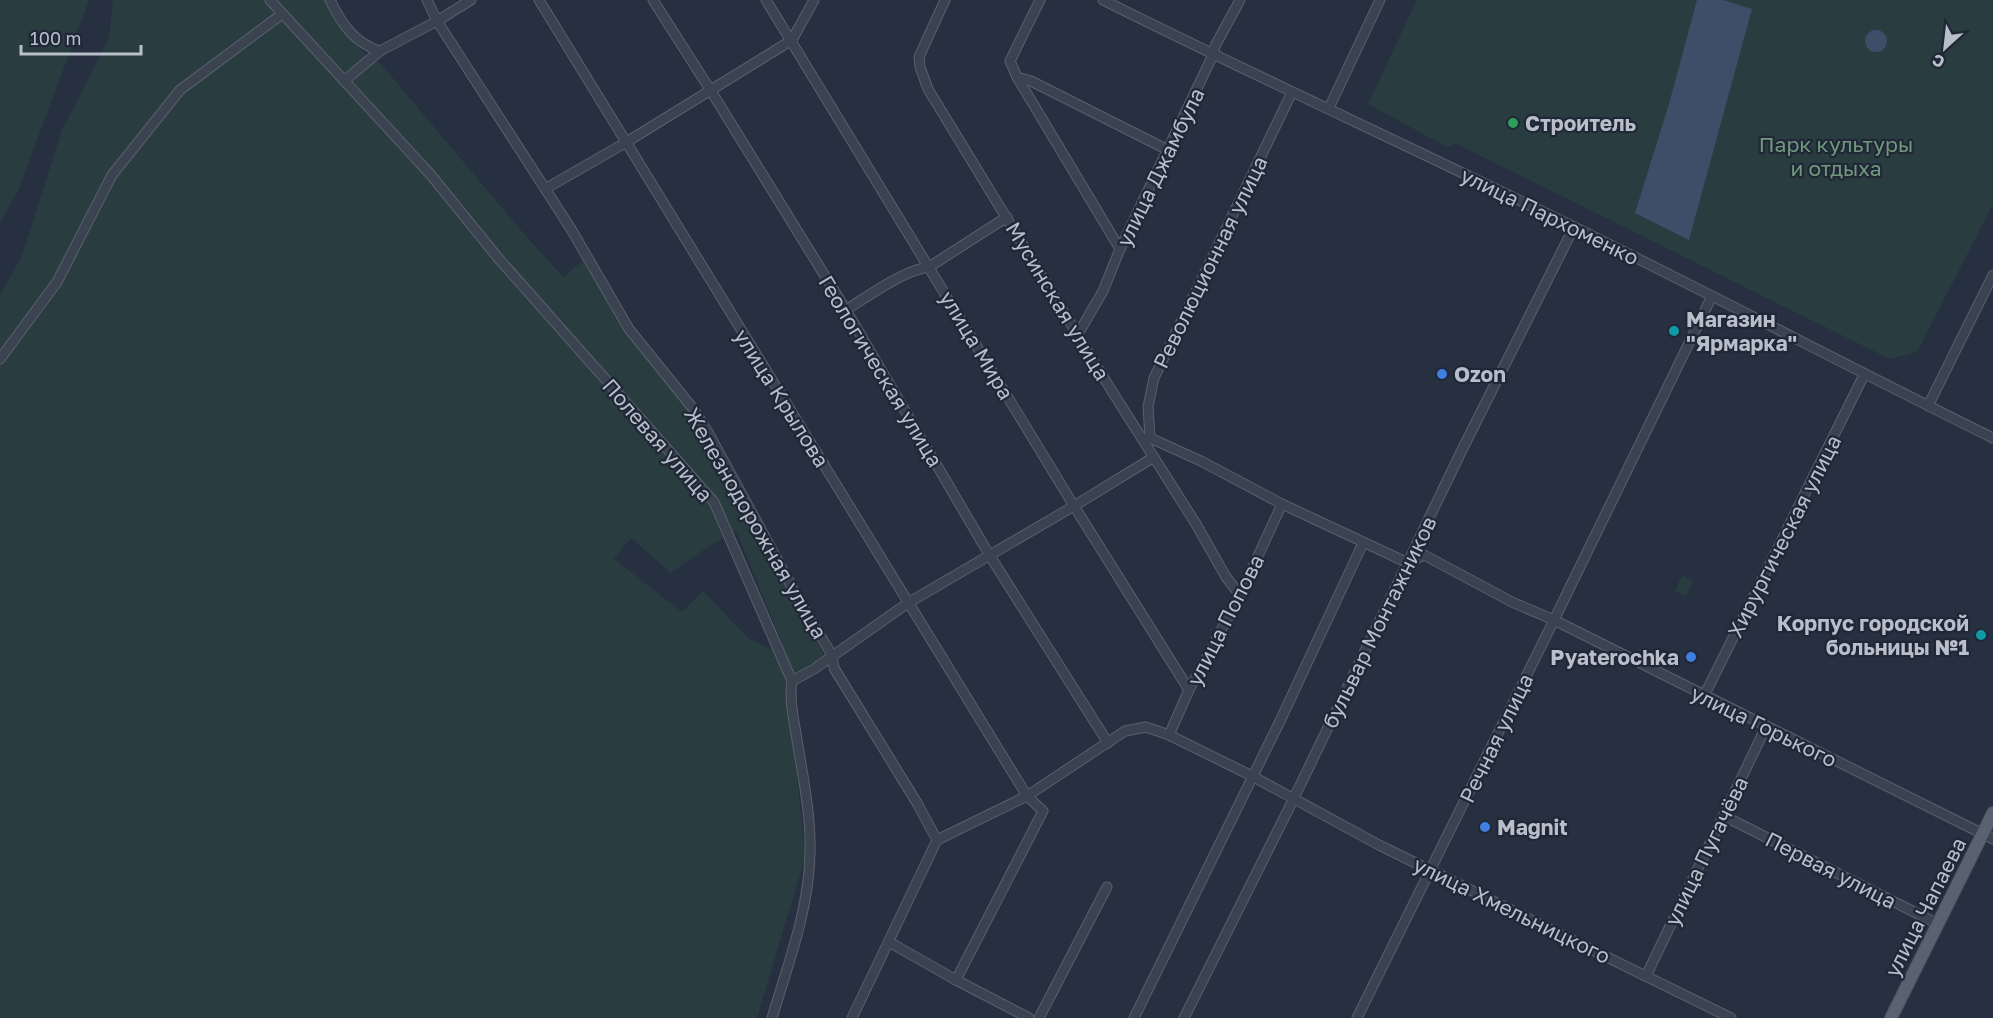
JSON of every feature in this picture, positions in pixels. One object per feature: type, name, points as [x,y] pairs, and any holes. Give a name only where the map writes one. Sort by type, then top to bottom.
[{"type":"main road","name":"улица Чапаева","points":[[1892,1018],[1938,924],[1988,837],[1993,813]]},
{"type":"street","name":"Полевая улица","points":[[270,0],[430,174],[500,259],[714,502],[792,681],[790,694],[806,795],[810,854],[802,916],[772,1018]]},
{"type":"street","points":[[330,0],[350,32],[368,48],[380,51]]},
{"type":"street","name":"Железнодорожная улица","points":[[428,0],[437,21],[594,266],[603,287],[629,330],[695,411],[709,434],[804,609],[832,655],[834,668],[917,803],[937,840]]},
{"type":"street","points":[[344,81],[380,51],[471,0]]},
{"type":"street","name":"улица Крылова","points":[[539,0],[1026,796],[1043,811],[957,980]]},
{"type":"street","name":"Геологическая улица","points":[[653,0],[846,310],[990,556],[1108,743]]},
{"type":"street","name":"улица Мира","points":[[766,0],[1074,506],[1189,690]]},
{"type":"street","points":[[545,189],[625,143],[792,40],[814,0]]},
{"type":"street","name":"Мусинская улица","points":[[945,0],[919,57],[928,89],[1110,388],[1147,439],[1154,457],[1226,577],[1239,594]]},
{"type":"street","points":[[1040,0],[1010,61],[1017,77],[1120,249]]},
{"type":"street","name":"улица Пархоменко","points":[[1103,0],[1574,227],[1993,438]]},
{"type":"street","name":"улица Джамбула","points":[[1078,334],[1102,291],[1213,55],[1215,46],[1240,0]]},
{"type":"street","points":[[1329,108],[1380,0]]},
{"type":"street","points":[[0,359],[57,282],[112,175],[180,90],[282,14]]},
{"type":"street","points":[[1017,77],[1031,81],[1168,150]]},
{"type":"street","name":"Революционная улица","points":[[1147,439],[1148,407],[1154,378],[1292,92]]},
{"type":"street","points":[[846,310],[919,268],[929,267],[1008,217]]},
{"type":"street","name":"бульвар Монтажников","points":[[1184,1018],[1294,798],[1461,452],[1574,227]]},
{"type":"street","points":[[1928,406],[1993,274]]},
{"type":"street","name":"Речная улица","points":[[1357,1018],[1712,296]]},
{"type":"street","name":"Хирургическая улица","points":[[1704,696],[1864,375]]},
{"type":"street","points":[[1147,439],[1201,461],[1282,504],[1408,563]]},
{"type":"street","points":[[792,681],[814,669],[908,603],[1154,457]]},
{"type":"street","name":"улица Попова","points":[[1169,735],[1189,690],[1282,504]]},
{"type":"street","points":[[1134,1018],[1310,659],[1363,543]]},
{"type":"street","name":"улица Горького","points":[[1408,563],[1425,555],[1512,602],[1554,620],[1988,837]]},
{"type":"street","name":"улица Хмельницкого","points":[[937,840],[1026,796],[1125,731],[1146,727],[1169,735],[1252,776],[1375,843],[1731,1018]]},
{"type":"street","name":"улица Пугачёва","points":[[1646,976],[1766,727]]},
{"type":"street","name":"Первая улица","points":[[1724,816],[1938,924]]},
{"type":"street","points":[[852,1018],[937,840]]},
{"type":"street","points":[[1039,1018],[1107,887]]},
{"type":"street","points":[[890,942],[1029,1018]]},
{"type":"green space","points":[[0,0],[89,0],[18,191],[0,223]]},
{"type":"green space","points":[[113,0],[326,0],[336,23],[366,55],[380,63],[563,277],[583,261],[629,337],[695,419],[725,470],[824,656],[785,679],[805,857],[757,1018],[0,1018],[0,295],[22,256],[62,130],[109,38]],"holes":[[[736,530],[783,645],[773,650],[749,639],[703,591],[682,612],[614,559],[631,538],[671,573]]]},
{"type":"green space","name":"Парк культуры и отдыха","points":[[1417,0],[1993,0],[1993,204],[1917,352],[1890,359],[1455,143],[1447,147],[1368,104]]},
{"type":"green space","points":[[1682,575],[1693,581],[1686,597],[1675,591]]},
{"type":"water","points":[[1697,0],[1723,0],[1752,9],[1689,240],[1635,213],[1669,104]]},
{"type":"water","points":[[1876,30],[1884,33],[1887,41],[1884,49],[1876,52],[1868,49],[1865,41],[1868,33]]},
{"type":"place","name":"Строитель","points":[[1513,123]]},
{"type":"place","name":"Магазин \"Ярмарка\"","points":[[1674,331]]},
{"type":"place","name":"Ozon","points":[[1442,374]]},
{"type":"place","name":"Корпус городской больницы №1","points":[[1981,635]]},
{"type":"place","name":"Pyaterochka","points":[[1691,657]]},
{"type":"place","name":"Magnit","points":[[1485,827]]}]
